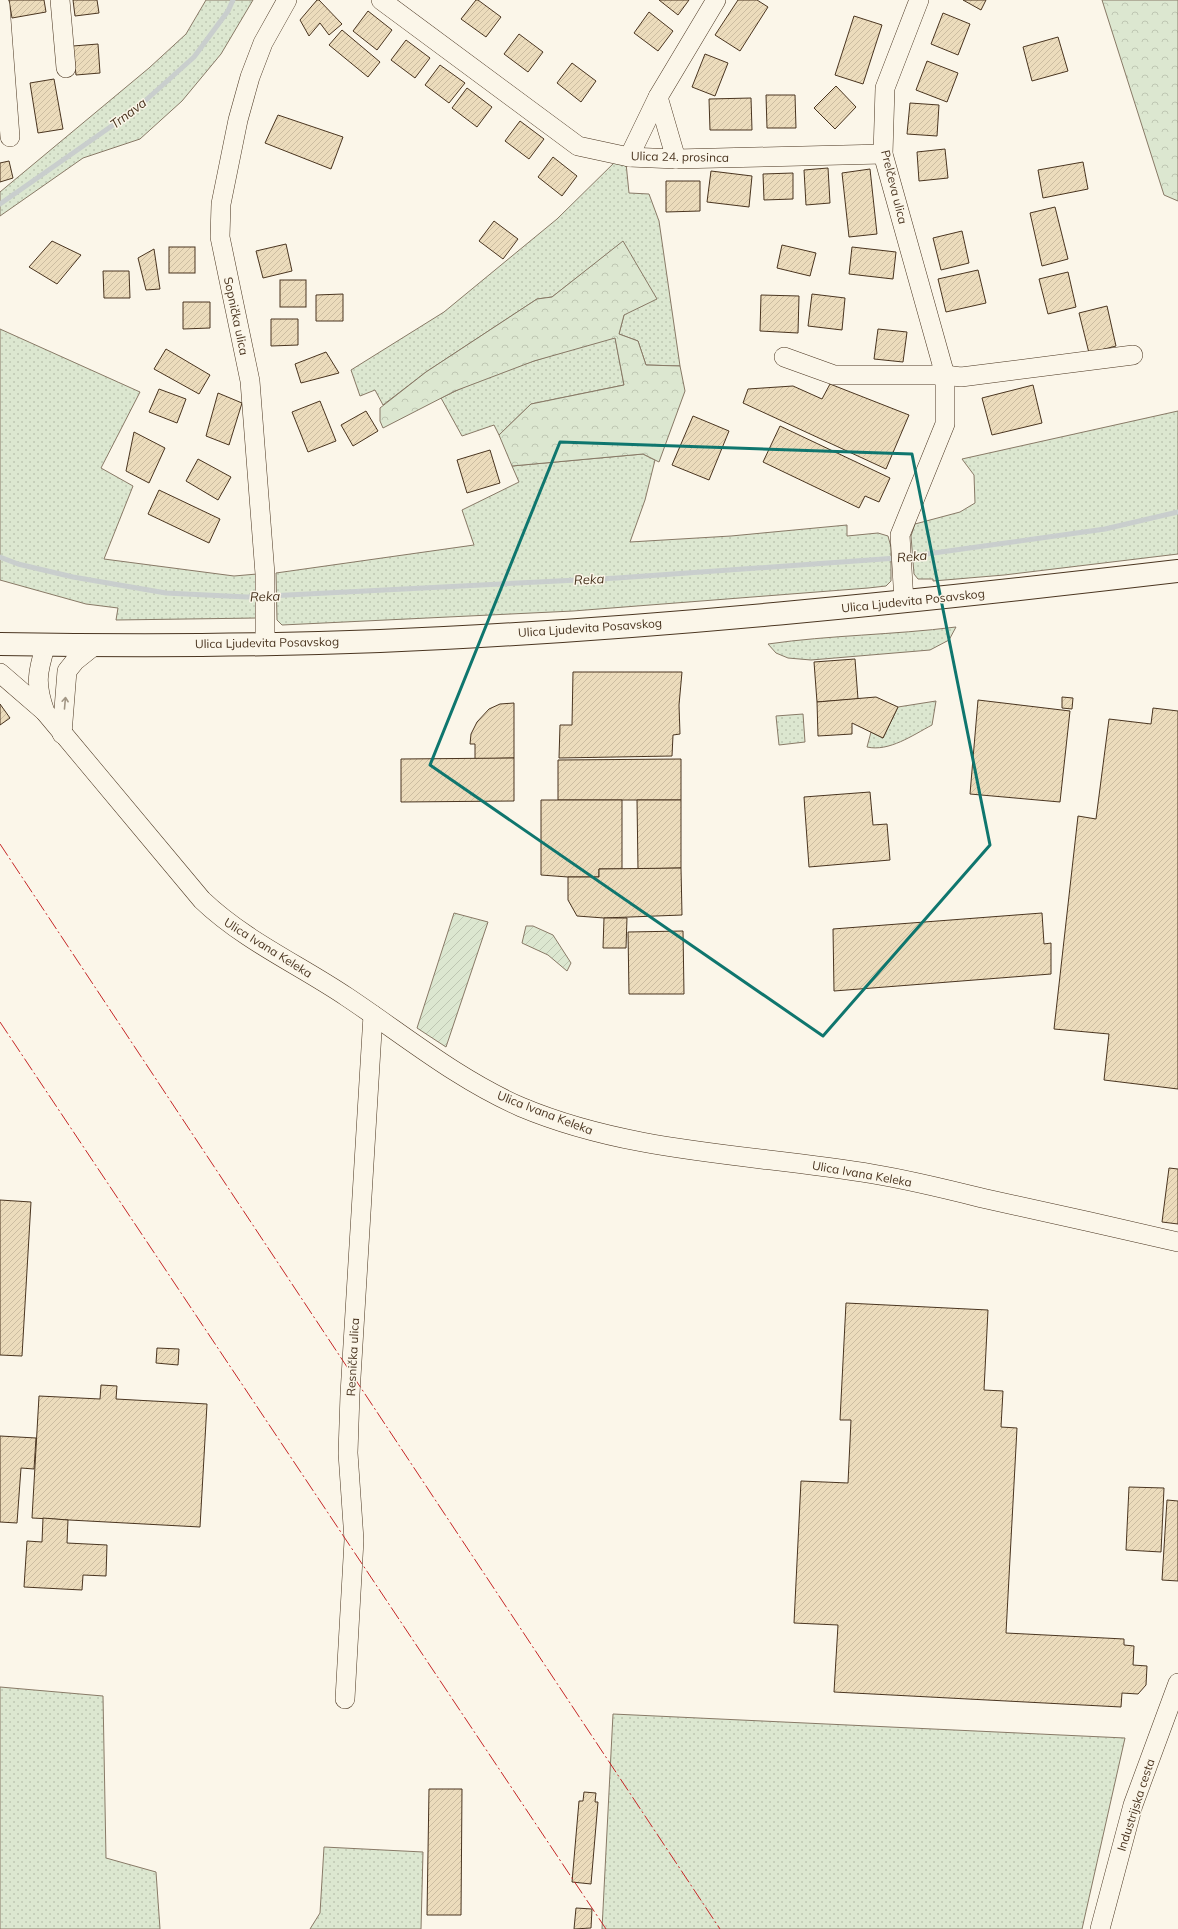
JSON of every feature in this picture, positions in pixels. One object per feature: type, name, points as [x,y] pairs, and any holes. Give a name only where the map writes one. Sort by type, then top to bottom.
[{"type":"main road","name":"Ulica Ljudevita Posavskog","points":[[0,644],[95,645],[378,641],[547,631],[903,592],[1178,572]]},
{"type":"street","points":[[60,0],[66,68]]},
{"type":"street","name":"Sopnička ulica","points":[[265,643],[265,574],[250,381],[220,237],[221,204],[236,127],[250,77],[263,42],[287,0]]},
{"type":"street","name":"Ulica 24. prosinca","points":[[381,0],[578,146],[628,157],[676,159],[883,154]]},
{"type":"street","points":[[628,157],[658,96],[716,0]]},
{"type":"street","name":"Prelčeva ulica","points":[[903,592],[900,535],[945,424],[945,375],[883,154],[884,88],[919,0]]},
{"type":"street","points":[[0,5],[10,137]]},
{"type":"street","points":[[658,96],[676,159]]},
{"type":"street","points":[[784,357],[834,375],[945,375],[961,377],[1133,355]]},
{"type":"street","name":"Ulica Ivana Keleka","points":[[45,712],[39,693],[38,670],[46,644]]},
{"type":"street","points":[[62,734],[67,672],[74,661],[95,645]]},
{"type":"street","name":"Ulica Ivana Keleka","points":[[0,673],[45,712],[186,881],[221,918],[280,957],[348,997],[430,1055],[491,1092],[521,1107],[581,1129],[640,1142],[874,1174],[1178,1242]]},
{"type":"street","name":"Resnička ulica","points":[[345,1699],[354,1540],[348,1453],[350,1394],[373,1016]]},
{"type":"street","name":"Industrijska cesta","points":[[1100,1929],[1133,1805],[1178,1683]]},
{"type":"highlighted area","points":[[560,442],[912,454],[990,845],[823,1036],[430,765]]},
{"type":"green space","points":[[206,0],[253,0],[221,54],[182,101],[140,139],[83,158],[0,216],[0,192],[149,68],[186,34]]},
{"type":"green space","points":[[1102,0],[1178,0],[1178,201],[1164,195]]},
{"type":"green space","points":[[619,158],[626,163],[629,193],[649,194],[659,221],[680,366],[646,365],[638,341],[619,334],[624,315],[623,242],[552,297],[537,299],[426,372],[383,405],[375,390],[360,396],[351,370],[444,312],[557,219]]},
{"type":"green space","points":[[623,241],[657,299],[624,315],[619,334],[638,341],[646,365],[680,366],[685,391],[659,462],[643,454],[512,466],[499,435],[531,404],[624,385],[615,338],[534,361],[455,391],[383,428],[380,421],[380,408],[426,372],[537,299],[552,297]]},
{"type":"green space","points":[[0,329],[140,392],[101,468],[133,486],[104,559],[234,576],[257,574],[257,618],[116,620],[118,608],[86,604],[0,580]]},
{"type":"green space","points":[[615,337],[624,385],[531,404],[499,435],[494,425],[462,436],[441,398],[505,371],[549,356]]},
{"type":"green space","points":[[1178,411],[1178,554],[1004,575],[933,581],[933,579],[918,579],[914,574],[911,536],[915,524],[960,512],[975,503],[974,475],[962,459]]},
{"type":"green space","points":[[643,454],[655,460],[645,500],[630,542],[731,536],[847,525],[847,536],[878,533],[888,536],[891,547],[891,581],[886,586],[868,588],[573,611],[282,625],[277,620],[276,573],[474,545],[462,510],[519,482],[512,466]]},
{"type":"green space","points":[[956,627],[949,640],[930,650],[811,660],[788,658],[776,653],[768,644],[791,641]]},
{"type":"green space","points":[[936,701],[932,725],[901,742],[884,747],[867,747],[871,732],[883,738],[898,707]]},
{"type":"green space","points":[[803,714],[805,742],[779,745],[776,716]]},
{"type":"green space","points":[[454,913],[488,922],[446,1047],[417,1028]]},
{"type":"green space","points":[[526,926],[533,926],[553,935],[571,963],[567,971],[548,955],[522,943]]},
{"type":"green space","points":[[0,1687],[103,1696],[106,1858],[156,1872],[160,1929],[0,1929]]},
{"type":"green space","points":[[613,1714],[1125,1738],[1082,1929],[602,1929]]},
{"type":"green space","points":[[324,1847],[423,1852],[421,1929],[310,1929],[320,1913]]},
{"type":"building","points":[[9,0],[44,0],[46,12],[12,18]]},
{"type":"building","points":[[73,0],[97,0],[99,13],[75,16]]},
{"type":"building","points":[[317,0],[319,0],[342,24],[329,35],[320,23],[309,36],[300,20]]},
{"type":"building","points":[[476,0],[501,17],[486,37],[461,19]]},
{"type":"building","points":[[659,0],[689,0],[678,15]]},
{"type":"building","points":[[738,0],[757,0],[768,7],[740,51],[715,35]]},
{"type":"building","points":[[963,0],[986,0],[981,10]]},
{"type":"building","points":[[368,11],[392,30],[377,50],[353,31]]},
{"type":"building","points":[[649,12],[673,31],[658,51],[634,33]]},
{"type":"building","points":[[943,13],[970,24],[958,55],[931,44]]},
{"type":"building","points":[[854,16],[882,25],[863,84],[835,75]]},
{"type":"building","points":[[342,30],[380,62],[368,77],[329,45]]},
{"type":"building","points":[[519,34],[543,52],[528,72],[504,54]]},
{"type":"building","points":[[1058,37],[1068,71],[1032,81],[1023,47]]},
{"type":"building","points":[[406,40],[430,58],[415,78],[391,60]]},
{"type":"building","points":[[98,44],[100,73],[76,75],[73,46]]},
{"type":"building","points":[[705,54],[728,63],[715,96],[692,87]]},
{"type":"building","points":[[927,61],[958,73],[947,102],[916,90]]},
{"type":"building","points":[[572,63],[596,81],[581,102],[557,83]]},
{"type":"building","points":[[440,65],[465,83],[449,103],[425,85]]},
{"type":"building","points":[[54,79],[63,129],[38,133],[30,83]]},
{"type":"building","points":[[836,86],[856,107],[835,129],[814,108]]},
{"type":"building","points":[[467,88],[492,107],[477,127],[452,108]]},
{"type":"building","points":[[766,95],[795,95],[796,128],[767,128]]},
{"type":"building","points":[[751,98],[752,130],[710,130],[709,99]]},
{"type":"building","points":[[910,103],[939,105],[937,136],[907,134]]},
{"type":"building","points":[[278,115],[343,137],[331,169],[265,143]]},
{"type":"building","points":[[520,121],[544,139],[529,159],[505,141]]},
{"type":"building","points":[[945,149],[948,178],[919,181],[917,152]]},
{"type":"building","points":[[553,157],[577,176],[562,196],[538,177]]},
{"type":"building","points":[[9,161],[13,178],[0,182],[0,163]]},
{"type":"building","points":[[1083,162],[1088,189],[1043,198],[1038,170]]},
{"type":"building","points":[[828,168],[830,203],[806,205],[804,170]]},
{"type":"building","points":[[870,169],[877,234],[849,237],[842,173]]},
{"type":"building","points":[[711,171],[752,176],[749,207],[707,202]]},
{"type":"building","points":[[793,173],[793,199],[764,200],[763,174]]},
{"type":"building","points":[[666,181],[700,181],[700,211],[666,212]]},
{"type":"building","points":[[1055,207],[1068,259],[1042,266],[1030,213]]},
{"type":"building","points":[[494,221],[518,239],[503,259],[479,241]]},
{"type":"building","points":[[962,231],[969,263],[941,270],[933,238]]},
{"type":"building","points":[[52,241],[81,255],[57,284],[29,267]]},
{"type":"building","points":[[286,244],[292,271],[263,278],[256,251]]},
{"type":"building","points":[[782,245],[816,253],[810,276],[777,268]]},
{"type":"building","points":[[169,247],[195,247],[195,273],[169,273]]},
{"type":"building","points":[[852,247],[896,252],[893,279],[849,274]]},
{"type":"building","points":[[154,249],[160,289],[146,290],[138,258]]},
{"type":"building","points":[[978,270],[986,303],[946,312],[938,279]]},
{"type":"building","points":[[103,271],[129,271],[130,298],[104,298]]},
{"type":"building","points":[[1068,272],[1076,307],[1048,314],[1039,279]]},
{"type":"building","points":[[280,280],[306,280],[306,307],[280,307]]},
{"type":"building","points":[[343,294],[343,321],[316,321],[316,295]]},
{"type":"building","points":[[812,294],[845,298],[842,330],[808,326]]},
{"type":"building","points":[[761,295],[799,296],[798,333],[760,331]]},
{"type":"building","points":[[183,302],[210,302],[210,328],[183,329]]},
{"type":"building","points":[[1107,306],[1116,346],[1089,353],[1079,313]]},
{"type":"building","points":[[271,319],[298,319],[298,345],[271,346]]},
{"type":"building","points":[[878,329],[907,332],[903,362],[874,359]]},
{"type":"building","points":[[166,349],[210,375],[199,394],[154,369]]},
{"type":"building","points":[[326,352],[339,373],[301,383],[295,364]]},
{"type":"building","points":[[830,384],[909,415],[886,469],[743,403],[748,389],[793,386],[822,399]]},
{"type":"building","points":[[1033,385],[1042,423],[992,435],[982,398]]},
{"type":"building","points":[[159,389],[186,399],[177,423],[149,412]]},
{"type":"building","points":[[218,393],[242,403],[229,445],[206,436]]},
{"type":"building","points":[[320,401],[336,441],[308,452],[292,412]]},
{"type":"building","points":[[366,411],[378,431],[353,446],[341,425]]},
{"type":"building","points":[[693,416],[729,431],[709,480],[672,465]]},
{"type":"building","points":[[780,426],[890,478],[879,502],[865,496],[859,508],[763,462]]},
{"type":"building","points":[[134,432],[165,448],[149,483],[126,471]]},
{"type":"building","points":[[490,450],[500,483],[467,493],[457,460]]},
{"type":"building","points":[[198,459],[231,477],[218,500],[186,481]]},
{"type":"building","points":[[159,490],[220,519],[209,543],[148,514]]},
{"type":"building","points":[[855,659],[858,699],[817,702],[814,662]]},
{"type":"building","points":[[573,672],[682,672],[679,705],[680,734],[673,735],[672,756],[559,758],[560,725],[572,725]]},
{"type":"building","points":[[876,697],[898,707],[883,738],[852,723],[852,734],[818,736],[817,702]]},
{"type":"building","points":[[1062,697],[1073,698],[1072,709],[1062,708]]},
{"type":"building","points":[[978,700],[1070,711],[1060,802],[970,794]]},
{"type":"building","points":[[514,703],[514,758],[475,759],[475,744],[470,744],[471,734],[477,722],[489,709],[500,704]]},
{"type":"building","points":[[0,704],[10,718],[0,725]]},
{"type":"building","points":[[1153,708],[1178,711],[1178,1089],[1104,1080],[1109,1034],[1054,1029],[1078,816],[1096,819],[1109,719],[1151,724]]},
{"type":"building","points":[[514,758],[514,801],[401,802],[401,759]]},
{"type":"building","points":[[681,759],[681,800],[558,800],[558,760]]},
{"type":"building","points":[[870,792],[873,825],[887,824],[890,860],[809,867],[804,797]]},
{"type":"building","points":[[541,800],[622,800],[622,869],[599,869],[599,877],[541,875]]},
{"type":"building","points":[[637,800],[681,800],[681,868],[638,869]]},
{"type":"building","points":[[681,868],[682,915],[604,918],[577,916],[568,900],[568,877],[599,877],[599,869]]},
{"type":"building","points":[[1042,913],[1044,944],[1051,943],[1051,974],[834,991],[833,929]]},
{"type":"building","points":[[604,918],[627,918],[626,948],[603,948]]},
{"type":"building","points":[[683,931],[684,994],[629,994],[628,932]]},
{"type":"building","points":[[1169,1168],[1178,1169],[1178,1224],[1162,1222]]},
{"type":"building","points":[[0,1200],[31,1202],[22,1356],[0,1355]]},
{"type":"building","points":[[846,1303],[988,1310],[984,1390],[1003,1391],[1001,1427],[1017,1428],[1006,1633],[1124,1639],[1124,1645],[1134,1646],[1133,1665],[1147,1666],[1146,1685],[1138,1694],[1122,1693],[1121,1707],[834,1692],[838,1625],[794,1623],[801,1481],[848,1483],[851,1420],[840,1420]]},
{"type":"building","points":[[157,1348],[179,1349],[178,1365],[156,1363]]},
{"type":"building","points":[[101,1385],[117,1386],[116,1399],[207,1404],[200,1527],[32,1518],[39,1396],[100,1399]]},
{"type":"building","points":[[0,1436],[36,1438],[34,1469],[21,1468],[17,1523],[0,1522]]},
{"type":"building","points":[[1129,1487],[1164,1488],[1161,1552],[1126,1550]]},
{"type":"building","points":[[1167,1500],[1178,1501],[1178,1581],[1162,1580]]},
{"type":"building","points":[[43,1518],[68,1520],[67,1543],[107,1545],[106,1576],[83,1575],[82,1590],[24,1587],[27,1541],[42,1542]]},
{"type":"building","points":[[429,1789],[462,1789],[461,1915],[427,1915]]},
{"type":"building","points":[[584,1792],[596,1793],[595,1802],[598,1802],[591,1884],[572,1882],[579,1801],[583,1801]]},
{"type":"building","points":[[576,1908],[592,1909],[591,1928],[574,1929]]},
{"type":"waterway","name":"Trnava","points":[[0,204],[136,109],[194,57],[228,11],[233,0]]},
{"type":"waterway","name":"Reka","points":[[905,557],[1105,529],[1178,512]]},
{"type":"waterway","name":"Reka","points":[[0,557],[18,564],[73,577],[166,593],[247,597],[617,578],[897,558]]},
{"type":"power","points":[[0,844],[720,1929]]},
{"type":"power","points":[[0,1022],[606,1929]]}]
